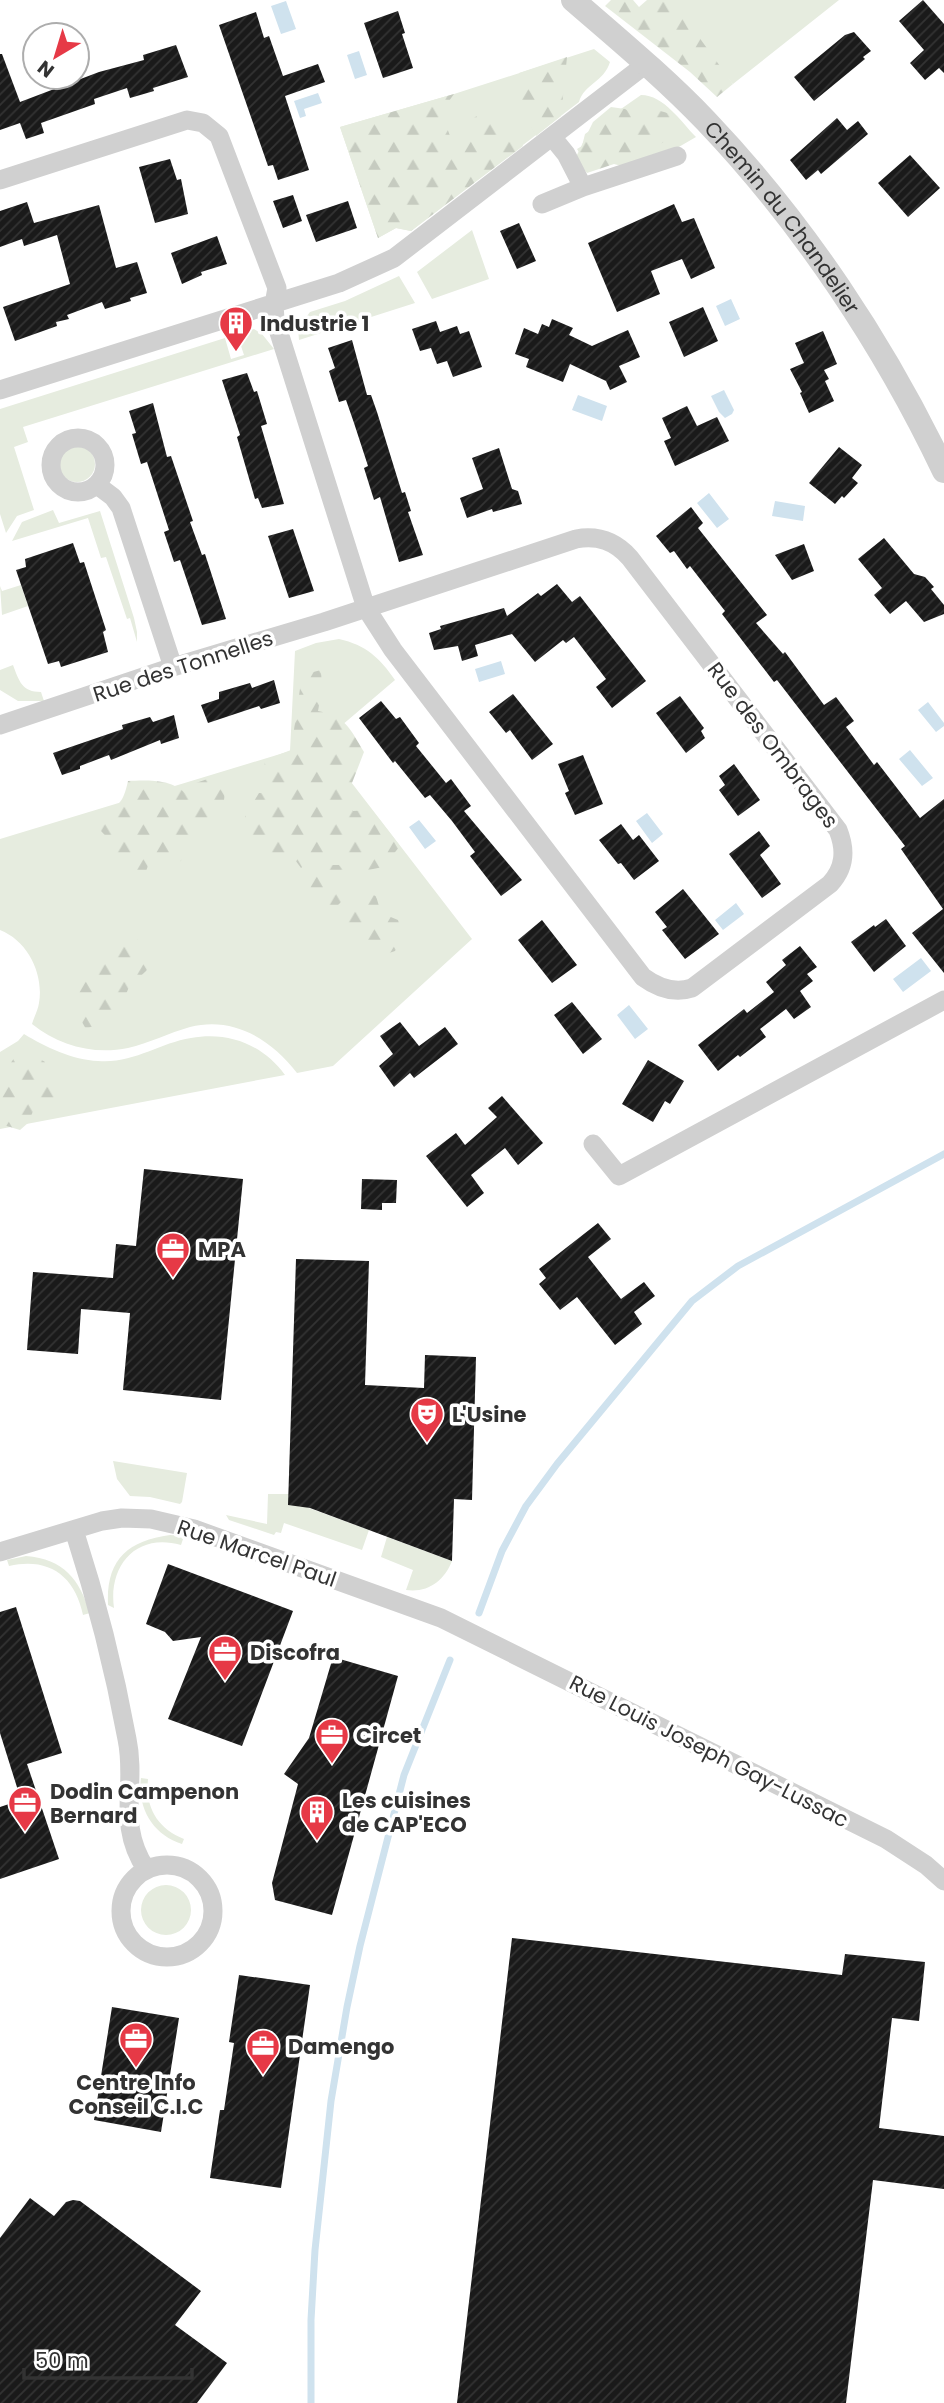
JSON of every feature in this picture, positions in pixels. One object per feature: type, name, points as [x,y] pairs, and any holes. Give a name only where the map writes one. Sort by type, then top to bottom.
[{"type":"street","name":"Chemin du Chandelier","points":[[579,2],[706,121],[794,225],[885,361],[944,471]]},
{"type":"street","points":[[0,390],[339,283],[394,258],[646,64]]},
{"type":"street","name":"Rue des Ombrages","points":[[0,180],[187,120],[203,123],[216,132],[276,284],[275,320],[366,608],[393,650],[643,977],[671,990],[692,988],[830,884],[840,872],[844,850],[838,830],[631,558],[619,546],[600,538],[576,539],[366,608]]},
{"type":"street","points":[[553,138],[566,154],[583,187]]},
{"type":"street","points":[[542,204],[583,187],[677,156]]},
{"type":"street","points":[[97,485],[121,508],[173,667]]},
{"type":"street","name":"Rue des Tonnelles","points":[[0,725],[173,667],[366,608]]},
{"type":"street","points":[[593,1144],[619,1176],[944,1000]]},
{"type":"street","name":"Rue Marcel Paul","points":[[0,1552],[102,1521],[122,1518],[151,1519],[194,1529],[468,1630]]},
{"type":"street","points":[[74,1530],[94,1595],[128,1740],[131,1769],[128,1825],[134,1848],[146,1869]]},
{"type":"street","name":"Rue Louis Joseph Gay-Lussac","points":[[468,1630],[886,1839],[944,1881]]},
{"type":"street","points":[[162,1864],[178,1865],[193,1872],[205,1883],[212,1898],[214,1913],[210,1929],[201,1943],[188,1952],[173,1957],[149,1953],[130,1938],[122,1924],[124,1892],[133,1878],[146,1869],[162,1864]]},
{"type":"green space","points":[[611,0],[633,0],[639,7],[647,0],[672,0],[733,84],[717,97],[690,72],[605,6]]},
{"type":"green space","points":[[662,0],[839,0],[733,84]]},
{"type":"green space","points":[[594,49],[610,62],[579,102],[411,231],[396,228],[378,238],[340,127]]},
{"type":"green space","points":[[567,57],[561,116],[536,136],[522,110],[519,73]]},
{"type":"green space","points":[[454,94],[439,115],[452,141],[456,142],[462,126],[487,109],[517,130],[523,146],[411,231],[396,228],[378,238],[340,127]]},
{"type":"green space","points":[[641,95],[665,104],[696,137],[677,148],[637,161],[582,157],[577,149],[582,146],[585,134]]},
{"type":"green space","points":[[611,107],[625,109],[637,115],[659,111],[680,120],[672,134],[650,153],[641,166],[633,169],[614,164],[587,173],[575,159],[593,122]]},
{"type":"green space","points":[[472,230],[489,279],[432,299],[417,272]]},
{"type":"green space","points":[[399,276],[415,303],[299,340],[298,328],[310,312],[345,301]]},
{"type":"green space","points":[[254,329],[262,334],[274,349],[23,427],[28,442],[14,447],[34,510],[17,516],[6,533],[0,514],[0,409],[225,338],[231,359],[244,355],[237,334]]},
{"type":"green space","points":[[77,446],[90,451],[95,464],[90,477],[77,482],[64,477],[59,464],[64,451]]},
{"type":"green space","points":[[53,510],[59,523],[100,511],[134,618],[137,642],[106,557],[101,558],[88,518],[12,541],[22,522]]},
{"type":"green space","points":[[21,585],[28,606],[2,615],[0,586],[2,591]]},
{"type":"green space","points":[[339,639],[372,654],[395,680],[321,743],[472,939],[333,1066],[297,1073],[263,1041],[250,1033],[221,1025],[190,1027],[115,1050],[77,1047],[42,1032],[32,1024],[40,992],[32,960],[19,942],[0,930],[0,839],[290,751],[295,651],[316,643]]},
{"type":"green space","points":[[13,665],[25,688],[41,692],[44,701],[18,701],[0,690],[0,670]]},
{"type":"green space","points":[[321,670],[322,689],[318,711],[341,720],[351,730],[364,752],[352,783],[353,811],[372,810],[400,846],[383,867],[368,870],[354,857],[314,857],[301,868],[290,853],[271,858],[260,839],[255,841],[245,816],[259,793],[276,794],[277,783],[263,783],[265,760],[291,750],[302,675]]},
{"type":"green space","points":[[227,772],[222,819],[212,834],[185,845],[181,861],[163,867],[151,857],[144,877],[120,876],[113,861],[116,847],[101,831],[96,815],[118,804],[128,781],[166,783],[185,793],[191,791],[196,783]]},
{"type":"green space","points":[[339,865],[347,873],[341,902],[335,908],[319,907],[304,898],[307,883],[316,868]]},
{"type":"green space","points":[[357,890],[376,896],[381,913],[398,920],[403,936],[395,951],[377,957],[358,938],[335,922],[343,905]]},
{"type":"green space","points":[[132,934],[155,959],[129,987],[113,1018],[86,1029],[74,1003],[75,988],[95,969],[98,950]]},
{"type":"green space","points":[[24,1034],[60,1052],[98,1061],[123,1059],[191,1038],[205,1036],[232,1039],[256,1048],[285,1075],[0,1129],[0,1052]]},
{"type":"green space","points":[[25,1050],[45,1062],[45,1070],[61,1087],[61,1108],[52,1116],[40,1115],[40,1104],[37,1102],[28,1123],[20,1130],[0,1124],[0,1087],[3,1074],[17,1054]]},
{"type":"green space","points":[[113,1461],[187,1473],[182,1502],[180,1504],[150,1497],[130,1496],[117,1479]]},
{"type":"green space","points":[[268,1494],[289,1494],[306,1507],[369,1530],[362,1550],[284,1523],[281,1533],[276,1532],[274,1535],[229,1520],[226,1515],[267,1524]]},
{"type":"green space","points":[[170,1535],[184,1536],[181,1545],[151,1543],[129,1556],[116,1578],[114,1608],[108,1605],[111,1576],[122,1555],[142,1542]]},
{"type":"green space","points":[[387,1537],[452,1561],[445,1574],[434,1584],[421,1590],[406,1590],[413,1570],[381,1557]]},
{"type":"green space","points":[[26,1556],[50,1561],[68,1573],[81,1590],[90,1613],[83,1615],[74,1590],[58,1572],[36,1564],[9,1566],[7,1560]]},
{"type":"green space","points":[[141,1778],[148,1779],[149,1799],[155,1815],[167,1829],[184,1839],[182,1844],[163,1834],[149,1819],[142,1800]]},
{"type":"green space","points":[[166,1885],[184,1892],[191,1910],[184,1928],[166,1935],[148,1928],[141,1910],[148,1892]]},
{"type":"water","points":[[286,1],[296,29],[281,34],[271,6]]},
{"type":"water","points":[[359,51],[367,75],[355,79],[347,55]]},
{"type":"water","points":[[318,93],[322,103],[304,109],[306,116],[300,118],[294,101]]},
{"type":"water","points":[[731,299],[740,319],[725,326],[716,306]]},
{"type":"water","points":[[724,390],[734,410],[725,418],[711,396]]},
{"type":"water","points":[[578,395],[607,406],[602,421],[572,410]]},
{"type":"water","points":[[709,493],[729,519],[717,528],[697,503]]},
{"type":"water","points":[[775,501],[805,506],[803,521],[772,516]]},
{"type":"water","points":[[501,661],[505,674],[479,682],[475,669]]},
{"type":"water","points":[[928,702],[944,723],[936,732],[918,710]]},
{"type":"water","points":[[910,750],[933,778],[922,786],[899,759]]},
{"type":"water","points":[[647,813],[663,834],[652,843],[636,821]]},
{"type":"water","points":[[419,820],[436,841],[425,849],[409,827]]},
{"type":"water","points":[[736,903],[744,914],[723,930],[715,920]]},
{"type":"water","points":[[921,958],[931,971],[903,992],[893,979]]},
{"type":"water","points":[[629,1005],[648,1029],[635,1039],[617,1015]]},
{"type":"building","points":[[923,0],[944,24],[944,73],[939,68],[925,80],[910,63],[924,50],[899,21]]},
{"type":"building","points":[[398,11],[413,68],[383,78],[364,23]]},
{"type":"building","points":[[256,12],[264,38],[269,36],[283,76],[318,64],[325,82],[285,96],[309,170],[278,180],[273,165],[268,166],[219,25]]},
{"type":"building","points":[[854,32],[871,51],[814,101],[794,77],[845,35]]},
{"type":"building","points":[[176,45],[188,77],[130,98],[127,88],[94,99],[95,104],[41,123],[44,133],[26,139],[20,123],[0,130],[0,54],[20,102],[49,91],[91,91],[91,75],[144,60],[143,55]]},
{"type":"building","points":[[837,118],[847,130],[858,121],[868,134],[821,174],[818,170],[806,180],[790,160]]},
{"type":"building","points":[[910,155],[940,188],[908,217],[878,183]]},
{"type":"building","points":[[170,159],[177,180],[181,179],[188,214],[155,223],[139,167]]},
{"type":"building","points":[[293,195],[302,221],[283,228],[273,201]]},
{"type":"building","points":[[348,201],[357,228],[316,242],[306,215]]},
{"type":"building","points":[[27,202],[34,223],[99,205],[116,268],[137,262],[147,293],[105,309],[102,302],[67,315],[69,319],[56,322],[57,326],[15,341],[3,307],[70,284],[57,235],[24,246],[22,239],[0,247],[0,211]]},
{"type":"building","points":[[674,204],[682,222],[694,218],[715,268],[691,279],[682,259],[651,271],[660,294],[617,312],[588,243]]},
{"type":"building","points":[[519,223],[536,261],[517,269],[500,231]]},
{"type":"building","points":[[217,236],[227,264],[201,272],[202,275],[182,284],[171,253]]},
{"type":"building","points":[[703,307],[718,341],[684,357],[669,322]]},
{"type":"building","points":[[552,319],[573,328],[569,335],[592,346],[628,330],[640,357],[619,366],[627,382],[610,390],[606,381],[570,364],[563,382],[526,367],[529,359],[515,354],[524,328],[538,334],[542,324],[549,327]]},
{"type":"building","points":[[436,321],[440,332],[457,326],[460,334],[469,331],[482,367],[453,377],[447,361],[437,364],[431,348],[420,351],[412,329]]},
{"type":"building","points":[[823,331],[837,364],[824,370],[829,379],[825,381],[834,401],[809,413],[790,369],[804,363],[795,343]]},
{"type":"building","points":[[352,340],[367,395],[371,395],[402,493],[405,492],[411,511],[408,512],[423,555],[399,562],[380,497],[374,500],[364,468],[368,466],[346,400],[339,402],[329,371],[335,368],[328,348]]},
{"type":"building","points":[[247,373],[254,392],[257,391],[267,424],[261,426],[284,504],[262,508],[258,498],[255,499],[237,437],[240,435],[222,380]]},
{"type":"building","points":[[153,403],[167,457],[171,456],[193,521],[190,522],[202,555],[205,554],[226,619],[202,625],[180,560],[174,562],[164,532],[169,530],[147,462],[141,464],[132,434],[136,433],[129,411]]},
{"type":"building","points":[[687,406],[697,426],[717,417],[729,441],[675,466],[664,441],[671,438],[662,418]]},
{"type":"building","points":[[839,447],[862,465],[852,478],[858,483],[835,504],[809,483]]},
{"type":"building","points":[[499,448],[512,489],[518,491],[522,504],[493,512],[492,509],[467,518],[460,498],[483,489],[472,458]]},
{"type":"building","points":[[691,507],[703,523],[698,528],[767,615],[756,623],[783,654],[785,652],[824,705],[836,697],[854,721],[846,727],[874,765],[877,762],[920,818],[944,799],[944,973],[912,933],[943,909],[901,849],[905,846],[777,680],[774,682],[722,614],[725,611],[690,566],[687,569],[674,551],[670,553],[656,536]]},
{"type":"building","points":[[293,529],[314,591],[289,598],[268,536]]},
{"type":"building","points":[[884,538],[914,574],[925,577],[934,587],[931,589],[944,605],[944,614],[924,622],[906,601],[890,614],[874,595],[882,588],[858,559]]},
{"type":"building","points":[[73,543],[80,563],[84,562],[106,630],[103,632],[108,652],[61,667],[59,661],[48,664],[16,570],[26,567],[25,559]]},
{"type":"building","points":[[804,544],[814,571],[792,580],[775,555]]},
{"type":"building","points":[[557,584],[572,602],[580,596],[646,681],[612,708],[596,687],[606,679],[574,637],[566,643],[563,640],[535,662],[512,634],[475,645],[478,656],[462,661],[458,646],[434,650],[429,633],[441,629],[440,626],[504,608],[507,616],[538,593],[541,596]]},
{"type":"building","points":[[274,680],[280,703],[261,709],[259,706],[208,723],[201,705],[219,699],[219,692],[250,683],[252,688]]},
{"type":"building","points":[[513,694],[553,744],[532,760],[510,730],[506,733],[489,712]]},
{"type":"building","points":[[680,696],[704,728],[701,731],[705,738],[686,753],[656,713]]},
{"type":"building","points":[[381,701],[396,719],[400,717],[419,743],[416,746],[446,783],[451,779],[471,806],[464,811],[522,880],[501,896],[470,856],[475,852],[452,821],[430,795],[425,798],[395,761],[393,763],[359,718]]},
{"type":"building","points":[[174,715],[179,738],[161,744],[160,740],[111,760],[109,755],[62,775],[53,753],[123,729],[122,725],[150,717],[153,722]]},
{"type":"building","points":[[583,755],[603,804],[575,815],[565,793],[569,791],[558,764]]},
{"type":"building","points":[[734,764],[760,800],[738,816],[719,790],[725,785],[719,776]]},
{"type":"building","points":[[621,824],[633,840],[639,835],[659,861],[634,880],[599,840]]},
{"type":"building","points":[[759,831],[770,846],[760,855],[781,884],[762,898],[729,854]]},
{"type":"building","points":[[683,889],[719,934],[685,959],[662,930],[667,927],[655,912]]},
{"type":"building","points":[[886,919],[906,946],[874,972],[851,942]]},
{"type":"building","points":[[542,920],[577,965],[552,983],[518,940]]},
{"type":"building","points":[[800,946],[817,967],[807,974],[813,981],[800,991],[811,1007],[794,1019],[786,1009],[760,1029],[766,1037],[718,1071],[698,1045],[744,1009],[747,1013],[774,992],[766,982],[786,965],[782,960]]},
{"type":"building","points":[[572,1002],[602,1039],[583,1054],[554,1015]]},
{"type":"building","points":[[400,1022],[419,1046],[445,1027],[458,1044],[414,1078],[410,1073],[394,1087],[379,1066],[393,1054],[380,1036]]},
{"type":"building","points":[[648,1060],[684,1081],[670,1104],[665,1101],[653,1122],[622,1104]]},
{"type":"building","points":[[502,1096],[543,1143],[518,1165],[505,1148],[471,1175],[484,1193],[467,1207],[426,1156],[456,1133],[465,1145],[497,1117],[488,1108]]},
{"type":"building","name":"MPA","points":[[144,1169],[243,1179],[221,1400],[123,1390],[130,1313],[81,1309],[78,1354],[27,1350],[33,1272],[113,1278],[116,1244],[136,1246]]},
{"type":"building","points":[[362,1179],[397,1180],[396,1203],[382,1203],[382,1210],[361,1209]]},
{"type":"building","points":[[598,1223],[611,1239],[588,1257],[621,1299],[644,1282],[655,1296],[634,1312],[642,1324],[615,1345],[577,1297],[560,1310],[539,1284],[546,1278],[539,1269]]},
{"type":"building","points":[[296,1259],[369,1261],[365,1385],[424,1388],[425,1355],[476,1357],[472,1500],[454,1499],[452,1561],[310,1508],[288,1505]]},
{"type":"building","name":"Discofra","points":[[168,1564],[293,1611],[242,1746],[168,1719],[201,1637],[173,1641],[165,1632],[146,1624]]},
{"type":"building","points":[[16,1607],[62,1753],[27,1764],[59,1859],[0,1879],[0,1807],[21,1800],[0,1733],[0,1612]]},
{"type":"building","points":[[333,1657],[398,1676],[332,1915],[275,1900],[272,1883],[298,1784],[284,1774],[309,1738]]},
{"type":"building","points":[[512,1938],[842,1975],[845,1954],[925,1962],[919,2021],[892,2018],[879,2128],[944,2136],[944,2189],[873,2180],[846,2403],[457,2403]]},
{"type":"building","name":"Damengo","points":[[239,1975],[310,1985],[281,2188],[210,2178],[234,2043],[229,2042]]},
{"type":"building","name":"Centre Info Conseil C.I.C","points":[[112,2007],[179,2018],[161,2132],[94,2120]]},
{"type":"building","points":[[30,2198],[54,2216],[66,2202],[80,2201],[201,2291],[175,2325],[227,2363],[197,2403],[0,2403],[0,2238]]},
{"type":"waterway","points":[[479,1613],[502,1551],[526,1506],[557,1464],[692,1301],[738,1266],[944,1154]]},
{"type":"waterway","points":[[311,2403],[311,2320],[315,2250],[331,2101],[347,2007],[404,1775],[450,1660]]},
{"type":"place","name":"Industrie 1","points":[[236,353]]},
{"type":"place","name":"MPA","points":[[173,1279]]},
{"type":"place","name":"L'Usine","points":[[427,1444]]},
{"type":"place","name":"Discofra","points":[[225,1682]]},
{"type":"place","name":"Circet","points":[[332,1765]]},
{"type":"place","name":"Dodin Campenon Bernard","points":[[25,1833]]},
{"type":"place","name":"Les cuisines de CAP'ECO","points":[[317,1842]]},
{"type":"place","name":"Centre Info Conseil C.I.C","points":[[136,2069]]},
{"type":"place","name":"Damengo","points":[[263,2076]]}]
